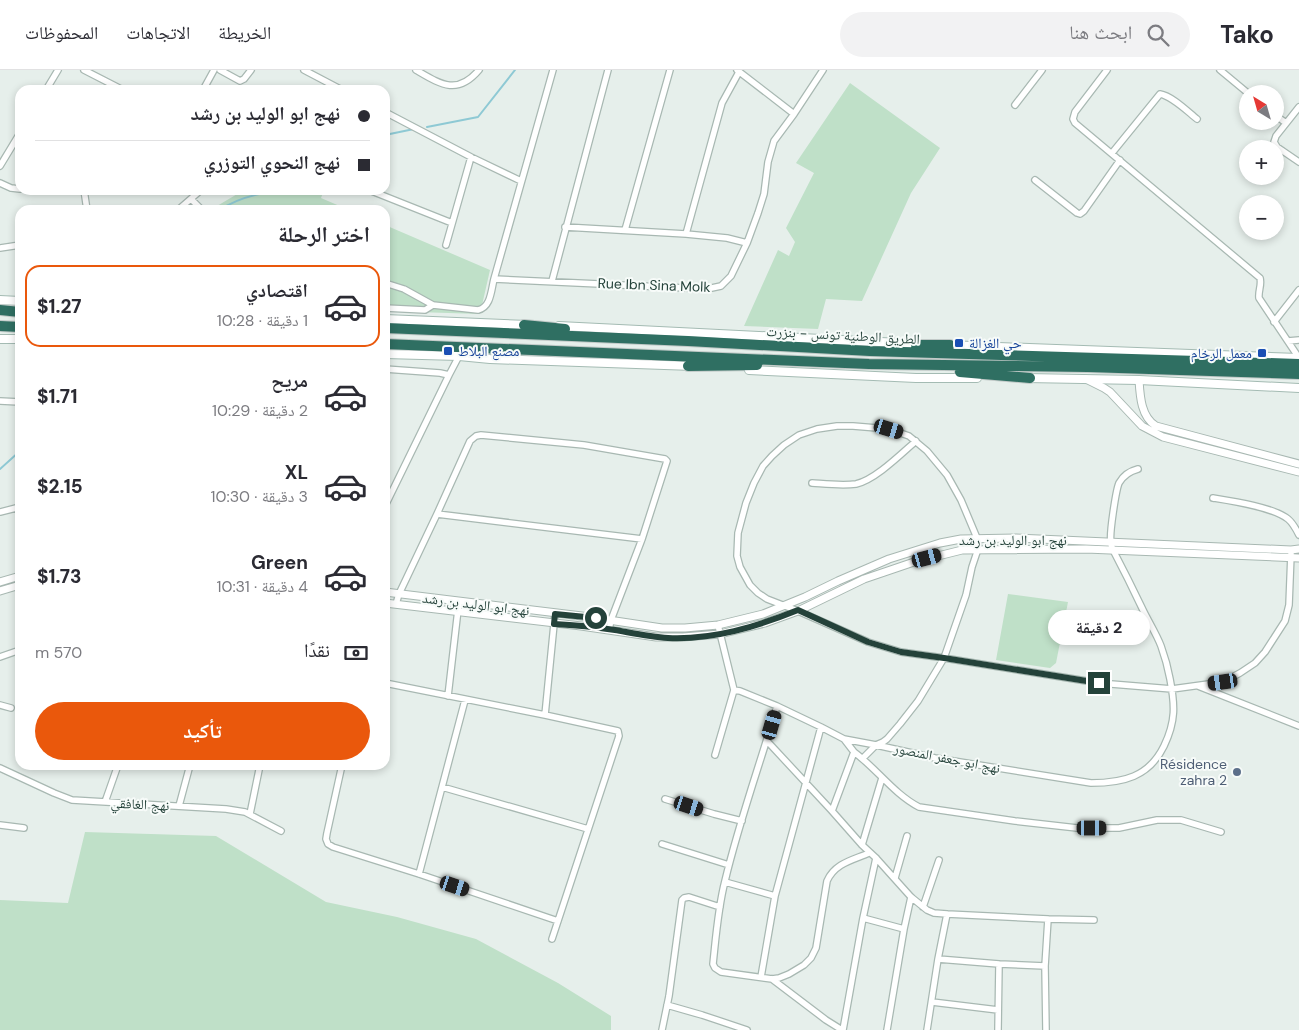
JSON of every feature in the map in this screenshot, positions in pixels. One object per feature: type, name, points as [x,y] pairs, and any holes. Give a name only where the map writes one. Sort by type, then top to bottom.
[{"type":"highway","points":[[0,310],[15,312]]},
{"type":"highway","points":[[524,325],[688,341]]},
{"type":"highway","points":[[0,326],[15,327]]},
{"type":"highway","name":"الطريق الوطنية تونس - بنزرت","points":[[390,328],[1299,369]]},
{"type":"highway","name":"الطريق الوطنية تونس - بنزرت","points":[[390,344],[873,364],[1299,369]]},
{"type":"highway","points":[[756,345],[950,345]]},
{"type":"highway","points":[[688,366],[873,364],[1030,378]]},
{"type":"main road","points":[[0,300],[15,301]]},
{"type":"main road","points":[[390,319],[950,345],[1299,358]]},
{"type":"main road","points":[[0,339],[15,340]]},
{"type":"main road","points":[[390,354],[688,366],[916,378],[1139,380],[1299,388]]},
{"type":"street","points":[[49,85],[58,70]]},
{"type":"street","points":[[84,70],[110,85]]},
{"type":"street","points":[[206,85],[214,70]]},
{"type":"street","points":[[220,70],[240,81],[251,70]]},
{"type":"street","points":[[304,70],[328,85]]},
{"type":"street","points":[[416,70],[437,82],[454,85],[471,79],[479,70]]},
{"type":"street","points":[[390,285],[404,289],[433,305],[483,309],[489,301],[553,70]]},
{"type":"street","points":[[552,281],[608,70]]},
{"type":"street","points":[[625,230],[670,70]]},
{"type":"street","name":"Rue Ibn Sina Molk","points":[[494,279],[707,289],[721,286],[731,276],[747,243],[764,194],[768,162],[774,141],[823,70]]},
{"type":"street","points":[[1015,105],[1042,70]]},
{"type":"street","points":[[1107,70],[1075,112],[1073,119],[1075,123],[1260,278],[1259,298],[1299,358]]},
{"type":"street","points":[[1220,70],[1239,85]]},
{"type":"street","points":[[686,234],[722,103],[738,71],[794,114]]},
{"type":"street","points":[[1112,153],[1160,94],[1164,94],[1197,119]]},
{"type":"street","points":[[1299,107],[1274,139],[1275,145],[1299,162]]},
{"type":"street","points":[[390,115],[522,181]]},
{"type":"street","points":[[0,166],[15,141]]},
{"type":"street","points":[[446,244],[471,157]]},
{"type":"street","points":[[1035,180],[1080,214],[1120,160]]},
{"type":"street","points":[[0,182],[15,188]]},
{"type":"street","points":[[184,205],[195,195]]},
{"type":"street","points":[[382,195],[452,223]]},
{"type":"street","points":[[191,199],[197,205]]},
{"type":"street","points":[[565,228],[686,234],[727,238],[747,243]]},
{"type":"street","points":[[0,248],[15,246]]},
{"type":"street","points":[[1274,322],[1299,290]]},
{"type":"street","points":[[390,308],[425,310],[433,305]]},
{"type":"street","points":[[1288,341],[1299,340]]},
{"type":"street","points":[[390,496],[459,356]]},
{"type":"street","points":[[390,369],[449,375]]},
{"type":"street","points":[[1086,379],[1110,392],[1142,426],[1156,434],[1299,472]]},
{"type":"street","points":[[1139,380],[1143,409],[1148,419],[1156,426],[1165,430],[1299,464]]},
{"type":"street","points":[[0,401],[15,402]]},
{"type":"street","points":[[863,758],[876,744],[887,739],[900,724],[918,701],[944,658],[966,595],[978,549],[977,538],[960,500],[936,460],[916,441],[901,432],[868,427],[837,426],[816,429],[799,435],[784,445],[763,466],[754,483],[738,533],[737,556],[744,577],[754,589],[767,599],[798,610],[847,634],[901,652],[944,658],[1099,683],[1172,688],[1223,682],[1255,663],[1265,652],[1285,621],[1295,558],[1290,550]]},
{"type":"street","points":[[396,604],[470,441],[476,436],[481,435],[584,445],[665,459],[667,462],[609,630]]},
{"type":"street","points":[[812,483],[845,485],[864,481],[873,476],[916,441]]},
{"type":"street","points":[[1110,541],[1119,483],[1129,472],[1138,469]]},
{"type":"street","points":[[1213,498],[1243,503],[1282,514],[1290,521],[1299,535]]},
{"type":"street","points":[[0,512],[15,508]]},
{"type":"street","points":[[437,514],[642,539]]},
{"type":"street","name":"نهج ابو الوليد بن رشد","points":[[390,593],[673,629],[718,624],[763,614],[889,560],[961,539],[1110,541],[1299,549]]},
{"type":"street","name":"نهج ابو جعفر المنصور","points":[[734,690],[777,706],[844,739],[876,744],[935,758],[1067,780],[1091,783],[1125,780],[1144,771],[1160,755],[1169,737],[1174,719],[1174,700],[1161,645],[1110,541]]},
{"type":"street","name":"نهج ابو الوليد بن رشد","points":[[390,603],[669,638],[720,634],[765,623],[891,570],[962,550],[1113,550],[1295,558]]},
{"type":"street","points":[[0,582],[15,578]]},
{"type":"street","points":[[0,591],[15,586]]},
{"type":"street","points":[[448,696],[459,601]]},
{"type":"street","points":[[545,715],[555,614]]},
{"type":"street","points":[[715,755],[734,690],[718,624]]},
{"type":"street","points":[[0,657],[15,652]]},
{"type":"street","points":[[390,684],[616,730],[619,733],[552,939]]},
{"type":"street","points":[[1196,686],[1299,726]]},
{"type":"street","points":[[419,874],[465,700]]},
{"type":"street","points":[[0,705],[11,708]]},
{"type":"street","points":[[777,706],[729,865],[720,907],[713,964],[715,968],[721,972],[772,978],[784,977],[796,971],[811,958],[816,948],[827,881],[830,875],[834,869],[870,852]]},
{"type":"street","points":[[761,977],[775,896],[821,726]]},
{"type":"street","points":[[844,739],[854,752],[863,758],[882,778],[919,807],[1070,828],[1119,828],[1157,820],[1181,820],[1221,832]]},
{"type":"street","points":[[767,741],[862,845],[923,907],[934,913],[947,914],[1094,920]]},
{"type":"street","points":[[832,811],[854,752]]},
{"type":"street","name":"نهج الغافقي","points":[[0,768],[72,800],[226,809],[245,812],[281,831]]},
{"type":"street","points":[[106,802],[116,770]]},
{"type":"street","points":[[179,806],[189,770]]},
{"type":"street","points":[[250,814],[259,770]]},
{"type":"street","points":[[341,770],[327,833],[326,839],[328,844],[558,921]]},
{"type":"street","points":[[862,845],[882,778]]},
{"type":"street","points":[[442,787],[588,830]]},
{"type":"street","points":[[665,799],[742,821]]},
{"type":"street","points":[[0,825],[24,828]]},
{"type":"street","points":[[895,878],[908,836]]},
{"type":"street","points":[[662,844],[729,865]]},
{"type":"street","points":[[772,978],[843,1030],[876,858]]},
{"type":"street","points":[[923,907],[939,860]]},
{"type":"street","points":[[725,882],[775,896]]},
{"type":"street","points":[[887,1030],[911,896]]},
{"type":"street","points":[[662,1030],[682,900],[689,898],[720,907]]},
{"type":"street","points":[[927,1030],[947,914]]},
{"type":"street","points":[[863,918],[904,929]]},
{"type":"street","points":[[1046,1030],[1045,966],[1048,919]]},
{"type":"street","points":[[938,959],[1045,966]]},
{"type":"street","points":[[998,1030],[999,964]]},
{"type":"street","points":[[932,1002],[998,1010]]},
{"type":"street","points":[[667,1005],[747,1030]]},
{"type":"green space","points":[[850,83],[940,148],[911,193],[862,301],[826,299],[818,329],[744,326],[778,250],[789,256],[795,242],[786,228],[814,173],[796,163]]},
{"type":"green space","points":[[236,195],[322,195],[321,198],[337,205],[219,205]]},
{"type":"green space","points":[[390,227],[490,270],[480,314],[390,311]]},
{"type":"green space","points":[[1008,594],[1068,602],[1056,663],[1050,668],[996,660]]},
{"type":"green space","points":[[85,832],[216,836],[326,902],[397,917],[476,939],[558,983],[611,1016],[611,1030],[0,1030],[0,900],[68,903]]},
{"type":"waterway","points":[[427,127],[478,117],[515,70]]},
{"type":"waterway","points":[[390,134],[414,129]]},
{"type":"waterway","points":[[228,205],[255,195]]},
{"type":"waterway","points":[[0,469],[15,456]]},
{"type":"place","name":"حي الغزالة","points":[[959,343]]},
{"type":"place","name":"مصنع البلاط","points":[[448,351]]},
{"type":"place","name":"معمل الرخام","points":[[1262,353]]},
{"type":"place","name":"Résidence zahra 2","points":[[1237,772]]},
{"type":"route","points":[[596,618],[555,614],[554,624],[669,638],[720,634],[741,630],[798,610],[829,626],[868,642],[901,652],[1099,683]]}]
